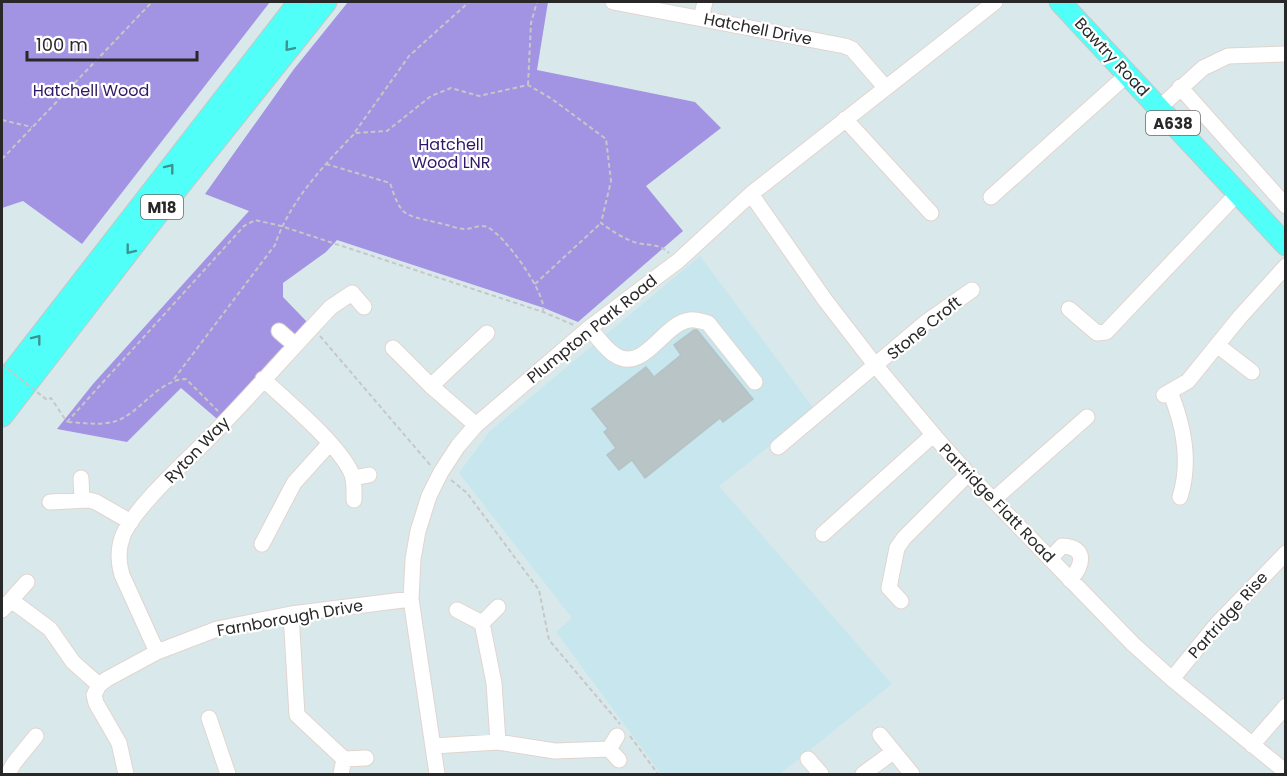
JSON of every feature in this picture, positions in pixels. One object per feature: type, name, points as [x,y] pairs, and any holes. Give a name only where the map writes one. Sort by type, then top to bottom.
[{"type":"highway","name":"M18","points":[[2,385],[299,2]]},
{"type":"highway","name":"M18","points":[[2,416],[194,167],[326,2]]},
{"type":"highway","name":"Bawtry Road","points":[[1064,3],[1286,245]]},
{"type":"street","name":"Hatchell Drive","points":[[613,2],[845,46],[852,50],[885,87]]},
{"type":"street","points":[[701,18],[705,2]]},
{"type":"street","name":"Plumpton Park Road","points":[[437,774],[411,599],[413,559],[418,531],[429,496],[458,446],[476,425],[587,330],[678,261],[751,194],[995,2]]},
{"type":"street","points":[[1159,108],[1203,69],[1228,56],[1286,54]]},
{"type":"street","points":[[991,197],[1128,74]]},
{"type":"street","points":[[1180,87],[1286,206]]},
{"type":"street","points":[[846,119],[931,213]]},
{"type":"street","name":"Partridge Flatt Road","points":[[751,194],[825,300],[876,366],[968,474],[1133,644],[1172,679],[1286,772]]},
{"type":"street","points":[[1069,309],[1097,333],[1106,332],[1237,194]]},
{"type":"street","points":[[1180,497],[1186,473],[1184,438],[1179,415],[1167,394],[1188,381],[1286,266]]},
{"type":"street","name":"Stone Croft","points":[[777,447],[925,323],[972,290]]},
{"type":"street","name":"Ryton Way","points":[[157,652],[119,563],[123,534],[148,501],[331,307],[352,293],[364,307]]},
{"type":"street","points":[[587,330],[617,356],[639,358],[672,328],[689,320],[708,323],[755,382]]},
{"type":"street","points":[[279,332],[295,345]]},
{"type":"street","points":[[431,386],[487,333]]},
{"type":"street","points":[[1217,345],[1252,372]]},
{"type":"street","points":[[393,348],[431,386],[476,425]]},
{"type":"street","points":[[263,379],[330,443],[351,471],[354,500]]},
{"type":"street","points":[[993,500],[1086,417]]},
{"type":"street","points":[[823,534],[933,435]]},
{"type":"street","points":[[262,544],[294,483],[330,443]]},
{"type":"street","points":[[901,601],[889,588],[897,548],[904,538],[968,474]]},
{"type":"street","points":[[353,478],[369,475]]},
{"type":"street","points":[[81,478],[82,500]]},
{"type":"street","points":[[50,502],[82,500],[96,502],[131,522]]},
{"type":"street","points":[[1050,559],[1062,546],[1074,549],[1081,556],[1079,570],[1070,580]]},
{"type":"street","name":"Partridge Rise","points":[[1172,679],[1216,624],[1286,553]]},
{"type":"street","points":[[27,582],[6,605],[50,629],[73,662],[99,685],[94,695],[96,703],[119,743],[126,774]]},
{"type":"street","name":"Farnborough Drive","points":[[99,685],[157,652],[217,629],[291,614],[411,599]]},
{"type":"street","points":[[482,623],[498,607]]},
{"type":"street","points":[[457,610],[482,623]]},
{"type":"street","points":[[291,614],[297,715],[343,767],[366,758]]},
{"type":"street","points":[[482,623],[494,683],[498,742]]},
{"type":"street","points":[[1252,745],[1286,706]]},
{"type":"street","points":[[209,718],[228,774]]},
{"type":"street","points":[[880,735],[912,774]]},
{"type":"street","points":[[8,764],[36,736]]},
{"type":"street","points":[[433,746],[498,742],[555,751],[618,741]]},
{"type":"street","points":[[863,774],[893,752]]},
{"type":"street","points":[[808,759],[821,774]]},
{"type":"path","points":[[2,159],[152,2]]},
{"type":"path","points":[[67,422],[105,424],[124,418],[174,379],[274,244],[281,226],[326,164],[355,133],[409,56],[469,2]]},
{"type":"path","points":[[528,85],[531,22],[537,2]]},
{"type":"path","points":[[355,133],[387,131],[430,96],[451,88],[479,96],[528,85],[552,99],[606,139],[611,181],[601,223],[535,284]]},
{"type":"path","points":[[2,120],[32,127]]},
{"type":"path","points":[[326,164],[390,183],[398,206],[408,216],[464,229],[483,225],[494,230],[517,255],[535,284],[544,308],[543,312]]},
{"type":"path","points":[[67,422],[244,226],[255,220],[281,226],[543,312],[587,330]]},
{"type":"path","points":[[601,223],[612,232],[637,243],[660,245],[678,261]]},
{"type":"path","points":[[312,327],[430,466],[467,493],[539,590],[549,640],[618,741],[658,774]]},
{"type":"path","points":[[2,364],[47,400],[51,398],[67,422]]},
{"type":"path","points":[[174,379],[186,379],[227,419]]},
{"type":"shaded area","points":[[700,256],[815,410],[719,486],[892,684],[780,774],[661,774],[556,632],[572,618],[459,473],[490,431]]},
{"type":"green space","name":"Hatchell Wood","points":[[2,2],[270,2],[82,244],[23,201],[2,208]]},
{"type":"green space","name":"Hatchell Wood LNR","points":[[348,2],[548,2],[537,70],[695,102],[721,128],[646,186],[683,231],[578,322],[544,308],[337,240],[326,252],[283,283],[283,297],[309,324],[223,424],[181,388],[127,442],[57,429],[93,384],[249,211],[205,194],[294,69]]},
{"type":"building","points":[[697,330],[753,399],[723,422],[720,418],[645,478],[632,460],[619,470],[607,455],[616,448],[604,432],[608,429],[592,409],[646,367],[654,377],[681,355],[674,345]]}]
